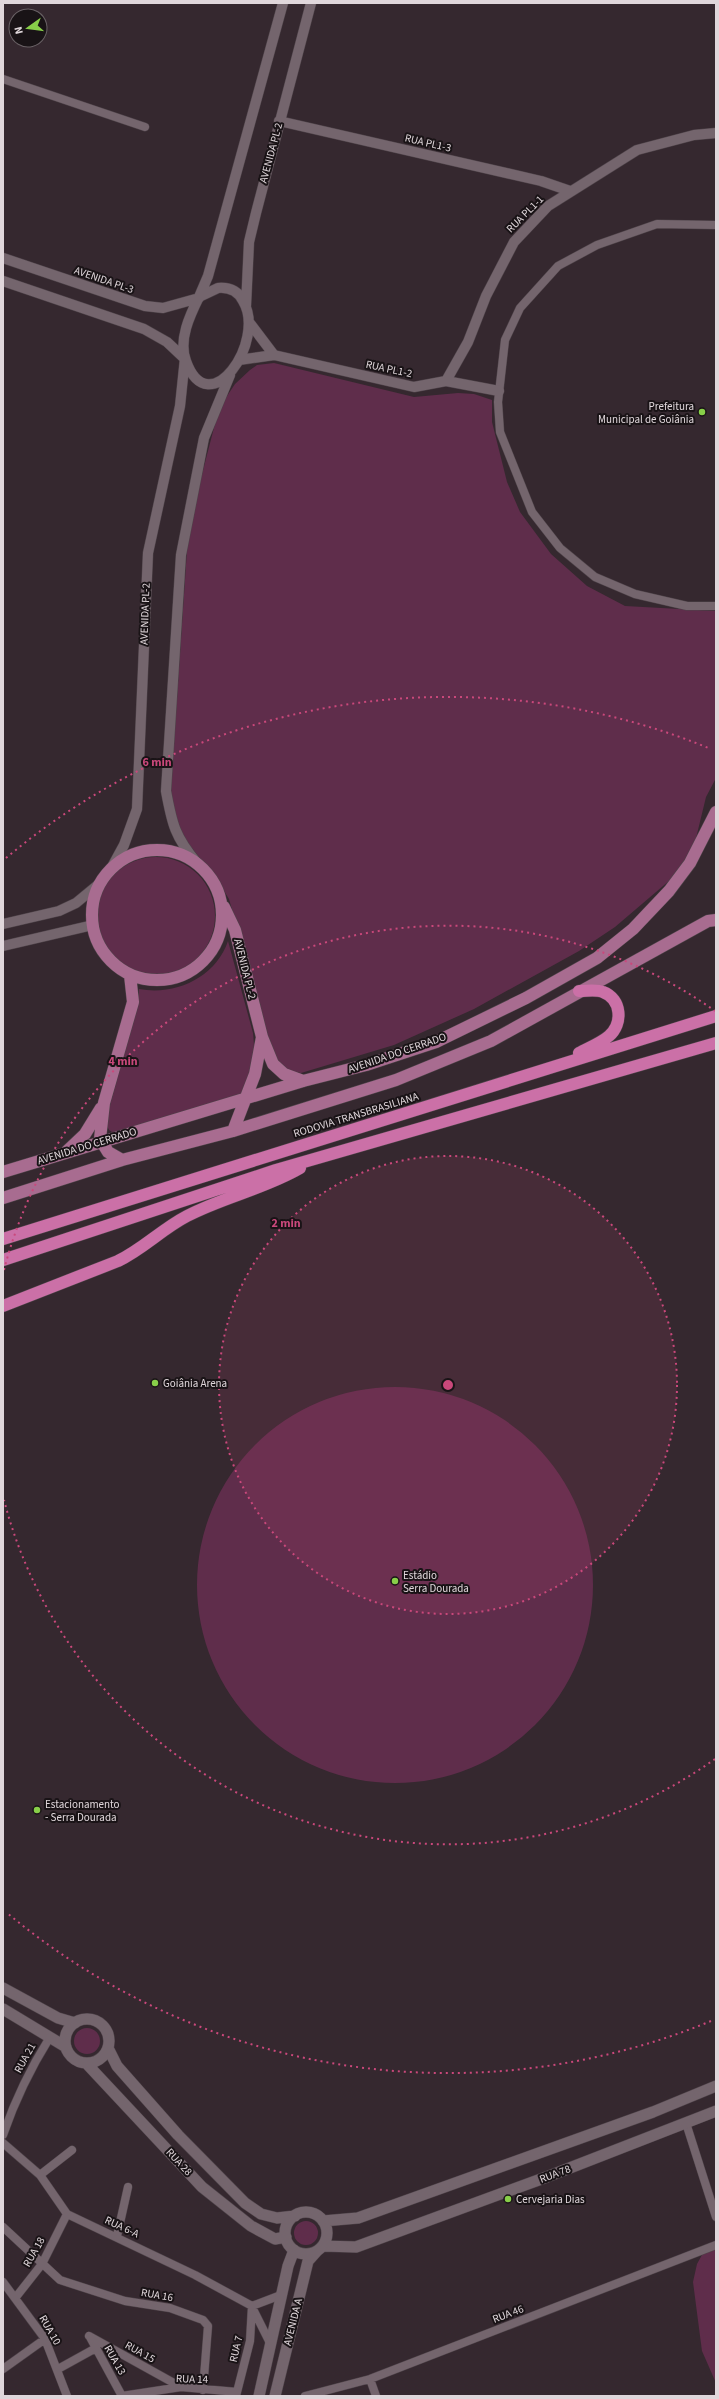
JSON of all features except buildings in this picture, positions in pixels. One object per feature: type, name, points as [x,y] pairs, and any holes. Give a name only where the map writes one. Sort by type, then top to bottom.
[{"type":"highway","points":[[557,1065],[609,1036],[618,1022],[619,1008],[611,996],[598,991],[579,991]]},
{"type":"highway","name":"RODOVIA TRANSBRASILIANA","points":[[3,1239],[716,1016]]},
{"type":"highway","points":[[3,1260],[317,1158],[716,1044]]},
{"type":"highway","points":[[3,1306],[118,1261],[136,1252],[186,1216],[277,1180],[317,1158]]},
{"type":"main road","name":"AVENIDA DO CERRADO","points":[[3,1172],[304,1081],[366,1065],[436,1042],[526,998],[597,958],[633,929],[669,891],[690,863],[716,812]]},
{"type":"main road","points":[[154,849],[176,852],[197,863],[213,880],[222,903],[222,921],[219,938],[210,954],[198,967],[182,976],[165,980],[147,980],[130,975],[112,963],[100,946],[93,925],[93,904],[100,884],[112,867],[131,854],[154,849]]},
{"type":"main road","name":"AVENIDA PL-2","points":[[222,903],[235,930],[262,1037],[273,1064],[284,1074],[304,1081]]},
{"type":"main road","name":"AVENIDA DO CERRADO","points":[[3,1198],[122,1160],[233,1131],[396,1080],[491,1040],[708,921],[716,920]]},
{"type":"main road","points":[[122,1160],[108,1152],[102,1142],[104,1103],[133,1002],[130,975]]},
{"type":"main road","name":"AVENIDA PL-2","points":[[233,1131],[255,1074],[262,1037]]},
{"type":"main road","points":[[64,1153],[85,1134],[104,1103]]},
{"type":"main road","points":[[3,1988],[58,2018],[75,2023],[88,2019],[100,2024],[108,2035],[108,2048],[99,2059],[86,2063],[74,2058],[66,2047],[3,2009]]},
{"type":"main road","points":[[66,2047],[67,2034],[75,2023]]},
{"type":"main road","name":"RUA 28","points":[[108,2048],[117,2066],[178,2135],[245,2203],[261,2214],[277,2218],[295,2216]]},
{"type":"main road","name":"RUA 28","points":[[86,2063],[202,2187],[251,2226],[275,2239],[286,2237]]},
{"type":"main road","points":[[323,2221],[358,2218],[653,2112],[716,2086]]},
{"type":"main road","name":"RUA 78","points":[[320,2249],[356,2247],[716,2111]]},
{"type":"main road","points":[[307,2213],[313,2214],[323,2221],[327,2234],[320,2249],[305,2254],[294,2250],[286,2237],[287,2225],[295,2216],[307,2213]]},
{"type":"main road","name":"AVENIDA A","points":[[275,2396],[308,2262],[320,2249]]},
{"type":"main road","name":"AVENIDA A","points":[[259,2396],[281,2295],[294,2250]]},
{"type":"street","points":[[184,358],[186,328],[191,312],[208,276],[283,3]]},
{"type":"street","name":"AVENIDA PL-2","points":[[246,306],[250,242],[279,121],[311,3]]},
{"type":"street","points":[[3,79],[145,127]]},
{"type":"street","name":"RUA PL1-3","points":[[279,121],[541,181],[570,191]]},
{"type":"street","name":"RUA PL1-1","points":[[446,381],[468,342],[486,296],[514,242],[548,206],[638,150],[694,135],[716,133]]},
{"type":"street","points":[[716,225],[657,224],[597,245],[558,266],[520,308],[505,340],[499,391],[500,432],[532,512],[560,548],[595,577],[634,594],[687,606],[716,606]]},
{"type":"street","name":"AVENIDA PL-3","points":[[3,258],[145,306],[163,308],[199,297]]},
{"type":"street","points":[[3,281],[144,329],[167,342],[184,358],[191,375],[198,382],[209,384],[219,382],[230,375]]},
{"type":"street","points":[[197,863],[183,846],[172,823],[166,791],[181,555],[204,438],[230,375],[247,343],[249,322],[246,306],[239,293],[226,288],[218,288],[199,297]]},
{"type":"street","points":[[249,322],[274,355]]},
{"type":"street","name":"RUA PL1-2","points":[[239,360],[274,355],[414,387],[446,381],[499,391]]},
{"type":"street","name":"AVENIDA PL-2","points":[[112,867],[124,845],[137,809],[148,553],[180,406],[184,358]]},
{"type":"street","points":[[3,924],[59,911],[76,903],[100,884]]},
{"type":"street","points":[[3,946],[93,925]]},
{"type":"street","name":"RUA 21","points":[[3,2136],[11,2110],[32,2064],[50,2038]]},
{"type":"street","points":[[686,2123],[716,2217]]},
{"type":"street","points":[[3,2143],[40,2175],[67,2214]]},
{"type":"street","points":[[40,2175],[72,2150]]},
{"type":"street","points":[[117,2236],[128,2187]]},
{"type":"street","name":"RUA 6-A","points":[[67,2214],[117,2236],[195,2274],[252,2306]]},
{"type":"street","name":"RUA 18","points":[[16,2297],[42,2264],[67,2214]]},
{"type":"street","name":"RUA 16","points":[[3,2227],[60,2280],[125,2301],[170,2308],[204,2320],[208,2326],[203,2390]]},
{"type":"street","name":"RUA 46","points":[[305,2396],[370,2379],[716,2245]]},
{"type":"street","name":"RUA 10","points":[[3,2282],[16,2297],[45,2339],[58,2369],[67,2396]]},
{"type":"street","points":[[270,2344],[252,2306],[281,2295]]},
{"type":"street","name":"RUA 7","points":[[237,2394],[250,2342],[252,2306]]},
{"type":"street","name":"RUA 13","points":[[89,2336],[122,2396]]},
{"type":"street","name":"RUA 15","points":[[89,2336],[181,2387]]},
{"type":"street","points":[[3,2369],[45,2339]]},
{"type":"street","points":[[58,2369],[96,2348]]},
{"type":"street","points":[[370,2379],[376,2396]]},
{"type":"street","name":"RUA 14","points":[[122,2396],[181,2387],[237,2394]]},
{"type":"shaded area","points":[[274,363],[414,397],[458,393],[474,394],[492,400],[492,422],[507,482],[520,512],[551,554],[587,586],[625,606],[716,611],[716,778],[706,797],[690,863],[615,927],[579,951],[474,1009],[394,1045],[301,1073],[285,1071],[273,1056],[229,899],[218,881],[187,842],[177,824],[170,801],[187,550],[194,505],[216,420],[225,399],[235,384],[250,370],[257,365]]},
{"type":"shaded area","points":[[156,857],[179,861],[198,874],[211,893],[215,916],[211,939],[198,958],[179,971],[156,975],[133,971],[114,958],[101,939],[97,916],[101,893],[114,874],[133,861]]},
{"type":"shaded area","points":[[228,941],[253,1033],[254,1042],[252,1065],[241,1095],[115,1134],[109,1130],[105,1122],[138,1006],[139,989],[167,990],[193,981],[214,965],[222,954]]},
{"type":"shaded area","name":"Estádio Serra Dourada","points":[[395,1387],[434,1391],[453,1395],[471,1402],[505,1420],[535,1445],[560,1475],[578,1509],[585,1527],[589,1546],[593,1585],[589,1624],[585,1643],[578,1661],[560,1695],[535,1725],[505,1750],[471,1768],[453,1775],[434,1779],[395,1783],[356,1779],[337,1775],[319,1768],[285,1750],[255,1725],[230,1695],[212,1661],[205,1643],[201,1624],[197,1585],[201,1546],[205,1527],[212,1509],[230,1475],[255,1445],[285,1420],[319,1402],[337,1395],[356,1391]]},
{"type":"shaded area","points":[[87,2028],[96,2032],[100,2041],[96,2050],[87,2054],[78,2050],[74,2041],[78,2032]]},
{"type":"shaded area","points":[[306,2221],[315,2224],[318,2233],[315,2242],[306,2245],[297,2242],[294,2233],[297,2224]]},
{"type":"shaded area","points":[[716,2249],[716,2383],[702,2351],[693,2282],[697,2264],[703,2253]]},
{"type":"place","name":"Prefeitura Municipal de Goiânia","points":[[702,412]]},
{"type":"place","name":"Goiânia Arena","points":[[155,1383]]},
{"type":"place","name":"Estádio Serra Dourada","points":[[395,1581]]},
{"type":"place","name":"Estacionamento - Serra Dourada","points":[[37,1810]]},
{"type":"place","name":"Cervejaria Dias","points":[[508,2199]]}]
